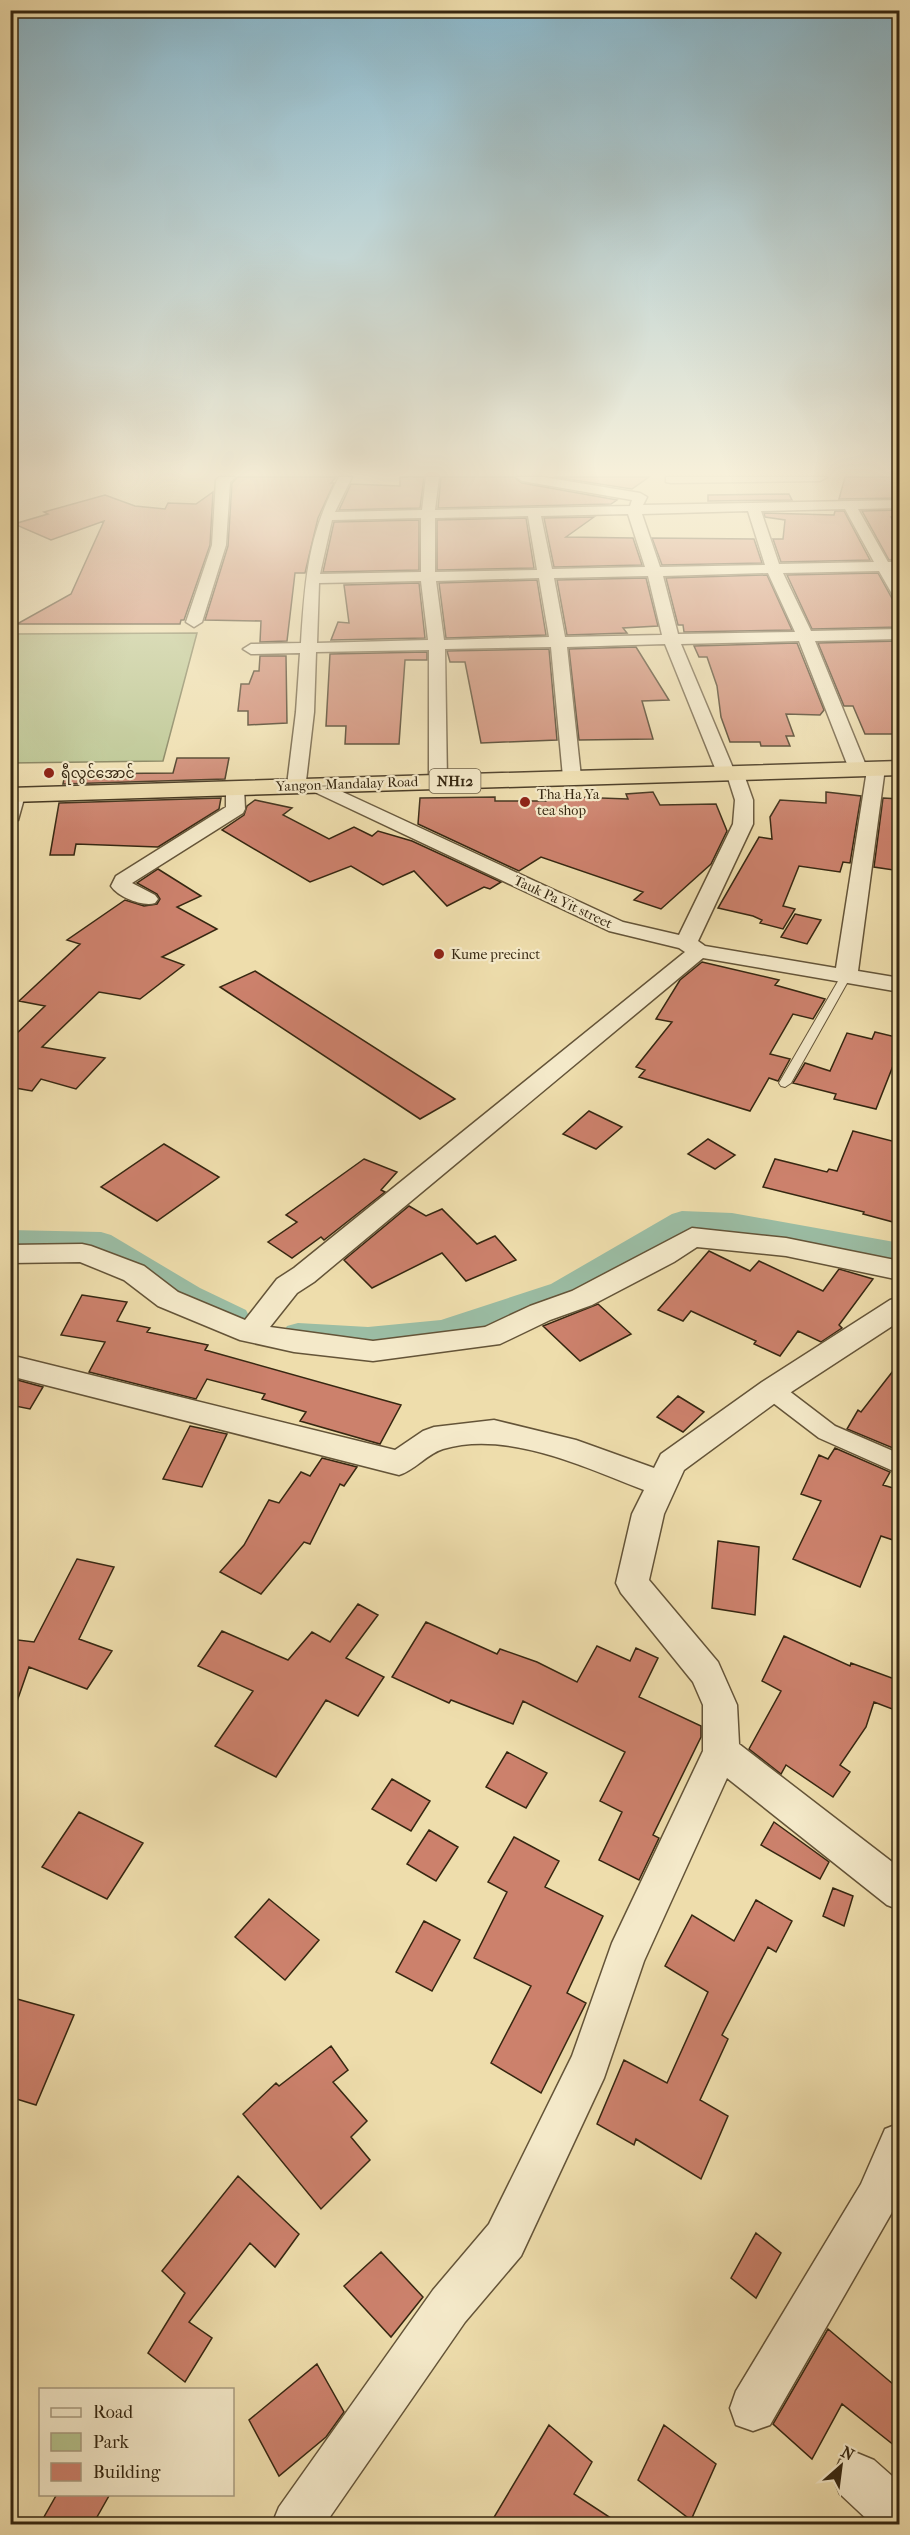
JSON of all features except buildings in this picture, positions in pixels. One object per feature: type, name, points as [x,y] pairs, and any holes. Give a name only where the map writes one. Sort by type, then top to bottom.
[{"type":"highway","name":"Yangon-Mandalay Road","points":[[12,802],[304,785],[900,768]]},
{"type":"street","points":[[194,622],[203,595]]},
{"type":"street","points":[[304,785],[307,649],[311,595]]},
{"type":"street","points":[[430,595],[437,646],[438,782]]},
{"type":"street","points":[[549,595],[558,640],[572,777]]},
{"type":"street","points":[[251,1332],[287,1286],[304,1275],[693,947],[743,824],[744,800],[671,640],[660,595]]},
{"type":"street","points":[[786,595],[867,769],[846,975]]},
{"type":"street","points":[[251,649],[900,633]]},
{"type":"street","name":"Tauk Pa Yit street","points":[[304,785],[616,927],[693,947],[900,985]]},
{"type":"street","points":[[148,899],[121,886],[123,880],[236,809],[235,788]]},
{"type":"street","points":[[10,1254],[82,1253],[134,1273],[168,1299],[251,1332],[294,1342],[373,1351],[490,1337],[540,1313],[582,1298],[665,1255],[692,1237],[786,1247],[900,1271]]},
{"type":"street","points":[[296,2524],[448,2306],[505,2240],[590,2064],[627,1957],[721,1752],[720,1706],[706,1673],[632,1583],[648,1514],[672,1462],[772,1390],[900,1307]]},
{"type":"street","points":[[10,1365],[399,1463],[434,1439],[494,1431],[576,1452],[662,1484]]},
{"type":"street","points":[[772,1390],[827,1432],[900,1465]]},
{"type":"street","points":[[721,1752],[900,1892]]},
{"type":"street","points":[[753,2408],[876,2199],[900,2144]]},
{"type":"street","points":[[857,2477],[900,2517]]},
{"type":"lane","points":[[785,1083],[846,975]]},
{"type":"green space","points":[[197,633],[163,761],[11,763],[11,634]]},
{"type":"waterway","points":[[298,1334],[368,1338],[442,1331],[562,1292],[682,1221],[732,1223],[900,1253]]},
{"type":"waterway","points":[[10,1240],[101,1242],[189,1296],[235,1318]]},
{"type":"place","name":"ရီလွင်အောင်","points":[[49,773]]},
{"type":"place","name":"Tha Ha Ya tea shop","points":[[525,802]]},
{"type":"place","name":"Kume precinct","points":[[439,954]]}]
